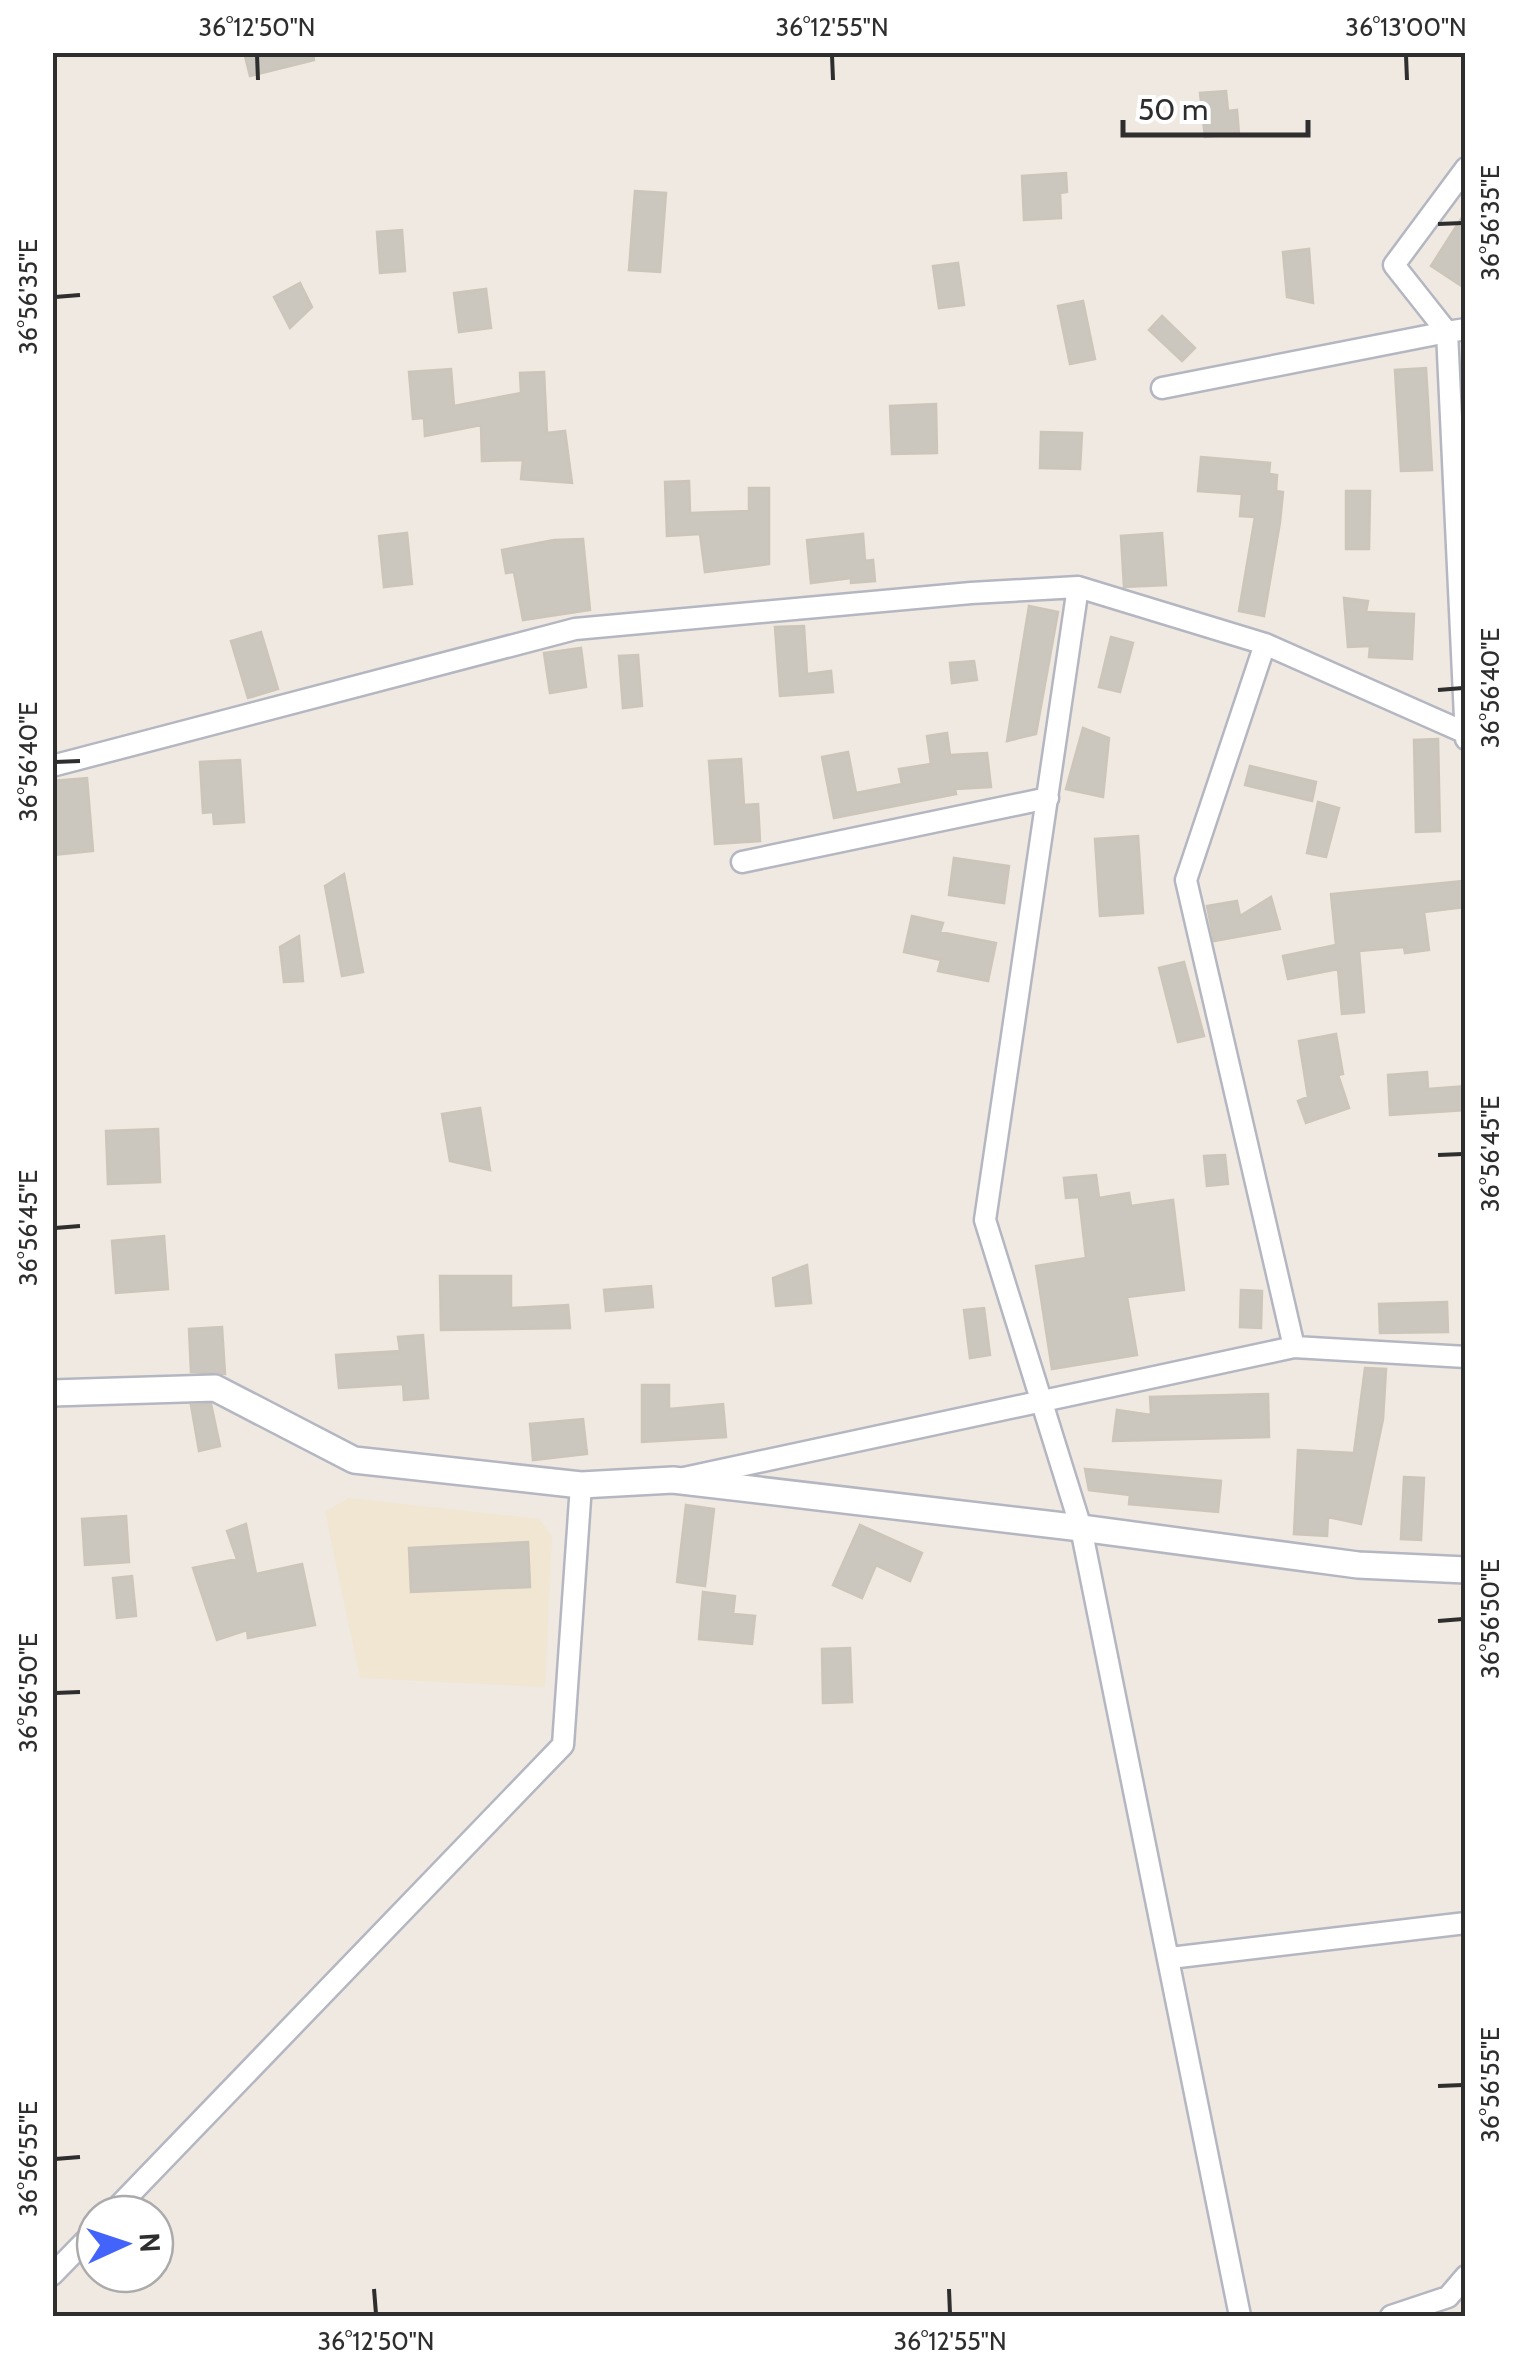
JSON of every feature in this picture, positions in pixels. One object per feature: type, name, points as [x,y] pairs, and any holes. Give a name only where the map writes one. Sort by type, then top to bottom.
[{"type":"street","points":[[52,766],[575,629],[1078,587],[1265,644],[1465,735],[1456,331],[1394,265],[1466,168]]},
{"type":"street","points":[[1162,388],[1456,331]]},
{"type":"street","points":[[1078,587],[986,1220],[1081,1528],[1240,2316]]},
{"type":"street","points":[[1265,644],[1186,880],[1294,1347]]},
{"type":"street","points":[[742,862],[1048,798]]},
{"type":"street","points":[[673,1480],[1294,1347],[1466,1358]]},
{"type":"street","points":[[52,1394],[215,1388],[354,1460],[581,1484],[673,1480],[1358,1565],[1466,1570]]},
{"type":"street","points":[[130,2194],[562,1745],[581,1484]]},
{"type":"street","points":[[1170,1958],[1466,1923]]},
{"type":"street","points":[[52,2275],[75,2251]]},
{"type":"street","points":[[1391,2316],[1448,2296],[1466,2276]]},
{"type":"shaded area","points":[[348,1498],[539,1519],[552,1536],[545,1687],[360,1678],[325,1512]]},
{"type":"building","points":[[244,52],[313,52],[314,60],[250,76]]},
{"type":"building","points":[[1226,91],[1228,111],[1237,110],[1239,134],[1205,137],[1200,93]]},
{"type":"building","points":[[1066,173],[1067,192],[1060,193],[1061,218],[1024,220],[1022,176]]},
{"type":"building","points":[[635,191],[666,193],[660,272],[629,270]]},
{"type":"building","points":[[1466,211],[1466,289],[1431,266]]},
{"type":"building","points":[[402,230],[405,271],[380,273],[377,232]]},
{"type":"building","points":[[1309,249],[1313,303],[1287,297],[1283,252]]},
{"type":"building","points":[[958,263],[964,305],[939,308],[933,266]]},
{"type":"building","points":[[300,283],[312,307],[290,328],[274,297]]},
{"type":"building","points":[[486,289],[491,328],[459,332],[454,293]]},
{"type":"building","points":[[1083,301],[1095,359],[1070,364],[1058,306]]},
{"type":"building","points":[[1162,316],[1195,348],[1182,361],[1149,330]]},
{"type":"building","points":[[1426,368],[1432,470],[1401,471],[1395,370]]},
{"type":"building","points":[[451,369],[454,406],[521,393],[520,373],[544,372],[547,433],[565,431],[572,483],[521,479],[523,460],[482,461],[481,425],[425,436],[424,418],[413,419],[409,372]]},
{"type":"building","points":[[936,404],[937,453],[892,454],[890,406]]},
{"type":"building","points":[[1041,432],[1082,433],[1080,469],[1040,468]]},
{"type":"building","points":[[1201,457],[1270,463],[1269,474],[1277,475],[1276,491],[1283,492],[1264,616],[1239,611],[1255,517],[1240,516],[1242,494],[1198,491]]},
{"type":"building","points":[[689,481],[690,513],[749,511],[749,488],[769,488],[769,564],[705,572],[700,534],[667,536],[665,482]]},
{"type":"building","points":[[1346,491],[1370,491],[1369,549],[1346,549]]},
{"type":"building","points":[[407,533],[412,584],[384,587],[379,536]]},
{"type":"building","points":[[1162,533],[1166,585],[1124,587],[1121,536]]},
{"type":"building","points":[[863,534],[865,561],[873,560],[875,581],[851,583],[851,578],[811,583],[807,540]]},
{"type":"building","points":[[583,539],[590,610],[523,620],[514,572],[506,573],[502,550]]},
{"type":"building","points":[[1344,598],[1368,601],[1366,612],[1414,614],[1412,659],[1369,657],[1370,646],[1348,647]]},
{"type":"building","points":[[1029,606],[1058,612],[1036,734],[1007,741]]},
{"type":"building","points":[[804,626],[807,674],[831,671],[833,692],[780,696],[775,627]]},
{"type":"building","points":[[261,632],[278,689],[248,698],[231,641]]},
{"type":"building","points":[[1111,637],[1133,643],[1120,692],[1099,687]]},
{"type":"building","points":[[581,648],[586,687],[550,693],[544,653]]},
{"type":"building","points":[[638,655],[642,706],[623,708],[619,656]]},
{"type":"building","points":[[974,661],[977,680],[952,683],[950,663]]},
{"type":"building","points":[[1083,728],[1109,738],[1103,797],[1066,789]]},
{"type":"building","points":[[947,733],[950,755],[987,753],[991,787],[955,789],[956,794],[834,818],[822,757],[848,752],[856,793],[902,784],[899,769],[931,764],[927,736]]},
{"type":"building","points":[[1438,739],[1440,831],[1416,832],[1414,740]]},
{"type":"building","points":[[741,759],[744,805],[758,804],[760,841],[715,844],[709,761]]},
{"type":"building","points":[[240,760],[244,822],[214,824],[213,812],[203,813],[200,762]]},
{"type":"building","points":[[1250,766],[1316,782],[1312,801],[1245,785]]},
{"type":"building","points":[[87,778],[93,851],[52,855],[52,781]]},
{"type":"building","points":[[1318,802],[1339,808],[1326,857],[1307,853]]},
{"type":"building","points":[[1138,836],[1143,913],[1100,916],[1095,839]]},
{"type":"building","points":[[954,858],[1009,866],[1004,903],[949,895]]},
{"type":"building","points":[[344,874],[363,972],[342,976],[325,886]]},
{"type":"building","points":[[1462,881],[1466,907],[1424,912],[1429,950],[1405,953],[1404,947],[1359,951],[1364,1012],[1342,1014],[1338,969],[1288,979],[1283,956],[1336,945],[1331,894]]},
{"type":"building","points":[[1271,897],[1280,929],[1214,941],[1207,906],[1237,901],[1240,916]]},
{"type":"building","points":[[912,916],[943,923],[940,932],[996,943],[988,981],[938,971],[941,960],[904,952]]},
{"type":"building","points":[[299,936],[303,981],[284,982],[280,947]]},
{"type":"building","points":[[1184,962],[1204,1036],[1178,1042],[1159,968]]},
{"type":"building","points":[[1336,1034],[1343,1074],[1338,1075],[1349,1108],[1306,1123],[1298,1101],[1308,1097],[1299,1041]]},
{"type":"building","points":[[1427,1072],[1428,1089],[1466,1086],[1466,1110],[1390,1115],[1388,1075]]},
{"type":"building","points":[[480,1108],[490,1170],[450,1161],[442,1114]]},
{"type":"building","points":[[158,1129],[160,1182],[108,1184],[106,1131]]},
{"type":"building","points":[[1225,1155],[1228,1184],[1207,1186],[1204,1156]]},
{"type":"building","points":[[1096,1175],[1099,1198],[1129,1193],[1131,1206],[1173,1200],[1184,1290],[1127,1297],[1137,1355],[1052,1369],[1036,1266],[1086,1258],[1079,1197],[1066,1198],[1064,1178]]},
{"type":"building","points":[[164,1236],[168,1289],[116,1293],[112,1241]]},
{"type":"building","points":[[807,1265],[811,1303],[776,1306],[773,1278]]},
{"type":"building","points":[[440,1276],[511,1276],[511,1308],[568,1305],[570,1328],[441,1330]]},
{"type":"building","points":[[651,1286],[653,1307],[606,1311],[604,1290]]},
{"type":"building","points":[[1241,1290],[1262,1291],[1261,1328],[1240,1327]]},
{"type":"building","points":[[1447,1302],[1448,1332],[1380,1333],[1379,1304]]},
{"type":"building","points":[[984,1308],[990,1355],[970,1358],[964,1310]]},
{"type":"building","points":[[222,1327],[225,1374],[191,1372],[189,1329]]},
{"type":"building","points":[[423,1335],[428,1398],[404,1400],[403,1384],[339,1388],[336,1355],[400,1351],[398,1337]]},
{"type":"building","points":[[1365,1368],[1386,1369],[1383,1419],[1361,1524],[1328,1517],[1327,1536],[1294,1534],[1298,1450],[1354,1453]]},
{"type":"building","points":[[642,1385],[669,1385],[669,1409],[723,1404],[726,1437],[642,1442]]},
{"type":"building","points":[[1268,1394],[1269,1437],[1113,1441],[1117,1410],[1151,1415],[1150,1397]]},
{"type":"building","points":[[211,1404],[220,1446],[199,1451],[191,1405]]},
{"type":"building","points":[[583,1419],[587,1454],[533,1460],[530,1424]]},
{"type":"building","points":[[1085,1469],[1221,1481],[1218,1512],[1129,1504],[1130,1495],[1089,1490]]},
{"type":"building","points":[[1404,1477],[1424,1478],[1421,1540],[1401,1539]]},
{"type":"building","points":[[686,1505],[714,1509],[705,1586],[677,1582]]},
{"type":"building","points":[[126,1516],[129,1562],[85,1565],[82,1519]]},
{"type":"building","points":[[246,1524],[256,1574],[302,1564],[315,1625],[248,1638],[247,1630],[217,1640],[193,1568],[237,1559],[227,1531]]},
{"type":"building","points":[[860,1525],[922,1553],[910,1581],[876,1565],[862,1598],[833,1585]]},
{"type":"building","points":[[528,1542],[530,1587],[411,1592],[409,1548]]},
{"type":"building","points":[[132,1576],[136,1616],[117,1618],[113,1578]]},
{"type":"building","points":[[703,1592],[735,1596],[733,1614],[755,1616],[752,1644],[699,1639]]},
{"type":"building","points":[[850,1648],[852,1702],[823,1703],[822,1649]]}]
